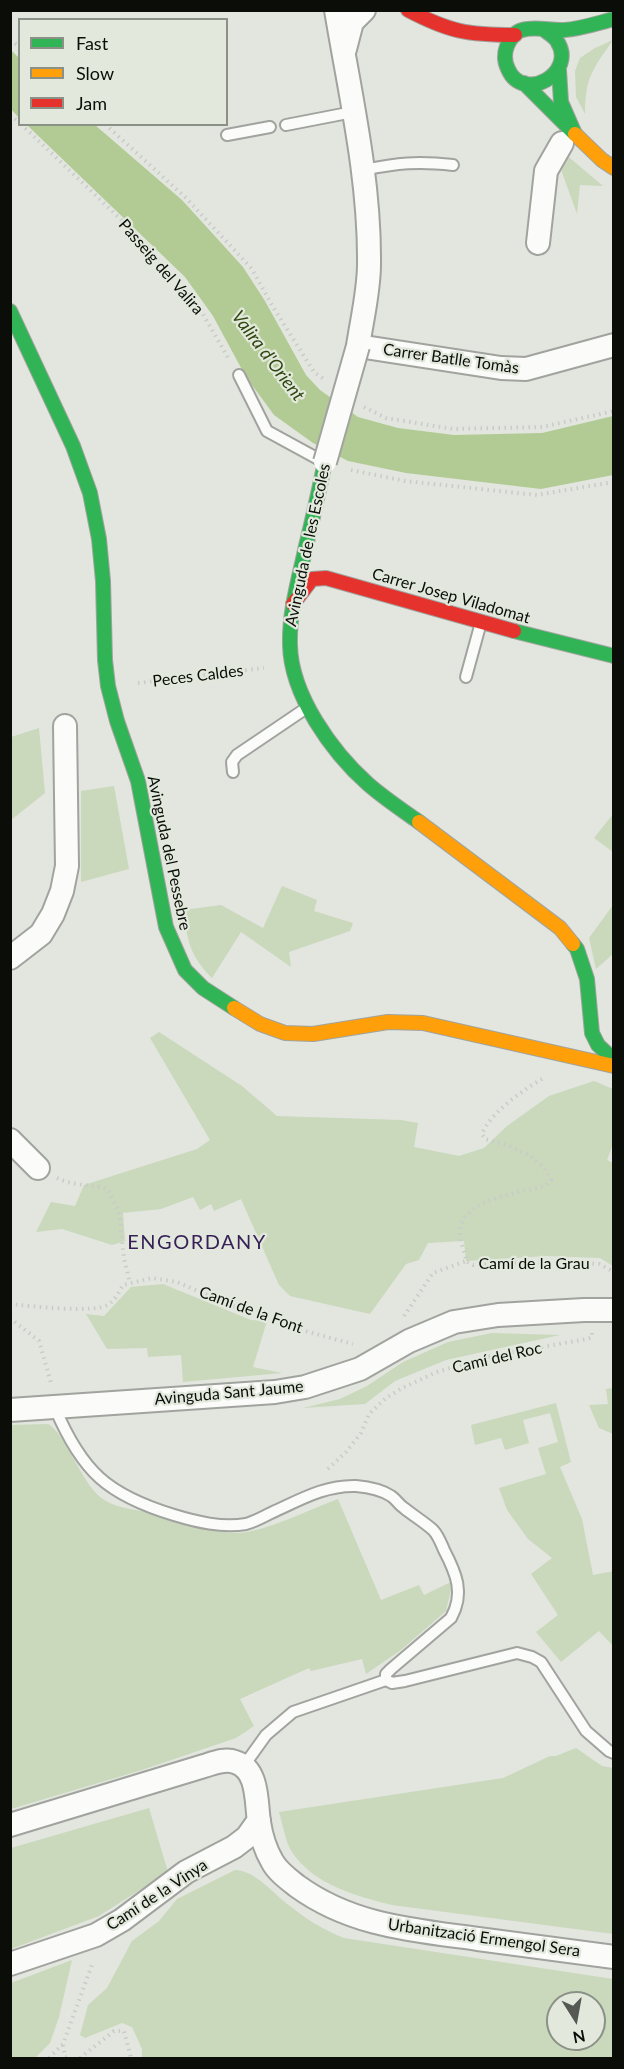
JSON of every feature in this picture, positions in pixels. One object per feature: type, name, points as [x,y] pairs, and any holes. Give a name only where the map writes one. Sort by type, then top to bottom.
[{"type":"main road","points":[[408,10],[443,27],[474,48]]},
{"type":"main road","points":[[443,27],[464,33],[515,34],[528,28],[562,30],[609,20]]},
{"type":"main road","points":[[568,139],[561,102],[559,70],[562,54],[583,30],[609,20]]},
{"type":"main road","points":[[543,29],[556,39],[562,54]]},
{"type":"main road","points":[[515,34],[500,63],[515,78],[534,85],[544,83],[559,70]]},
{"type":"main road","points":[[524,83],[568,139],[614,168]]},
{"type":"main road","name":"Avinguda del Pessebre","points":[[10,311],[73,446],[90,493],[99,539],[103,581],[108,686],[117,721],[138,781],[166,927],[185,970],[203,988],[260,1024],[285,1033],[299,1035],[371,1024],[412,1022],[439,1026],[614,1066]]},
{"type":"main road","name":"Avinguda de les Escoles","points":[[325,462],[292,605],[289,634],[291,664],[297,686],[308,707],[347,762],[368,784],[561,928],[577,949],[587,979],[592,1033],[598,1045],[614,1060]]},
{"type":"main road","name":"Carrer Josep Viladomat","points":[[292,605],[312,579],[326,578],[481,623],[614,656]]},
{"type":"main road","points":[[580,1029],[589,1010]]},
{"type":"main road","points":[[547,1051],[568,1039]]},
{"type":"street","name":"Avinguda de les Escoles","points":[[325,462],[358,346],[369,267],[369,230],[363,170],[336,10]]},
{"type":"street","points":[[346,72],[347,35],[352,22],[364,10]]},
{"type":"street","points":[[538,243],[546,171],[568,139]]},
{"type":"street","name":"Carrer Batlle Tomàs","points":[[358,346],[501,368],[526,369],[614,345]]},
{"type":"street","points":[[10,958],[41,934],[54,914],[62,891],[67,866],[65,726]]},
{"type":"street","points":[[10,1140],[38,1168]]},
{"type":"street","name":"Avinguda Sant Jaume","points":[[10,1410],[275,1392],[305,1387],[360,1369],[417,1337],[454,1322],[508,1314],[614,1310]]},
{"type":"street","points":[[10,1825],[225,1760],[236,1762],[249,1776]]},
{"type":"street","name":"Urbanització Ermengol Sera","points":[[249,1776],[266,1849],[272,1862],[283,1874],[322,1902],[354,1917],[411,1930],[614,1957]]},
{"type":"street","name":"Camí de la Vinya","points":[[10,1964],[96,1935],[122,1920],[186,1872],[234,1847],[247,1837],[259,1821]]},
{"type":"lane","points":[[286,125],[353,112]]},
{"type":"lane","points":[[227,135],[270,127]]},
{"type":"lane","points":[[363,170],[398,163],[453,165]]},
{"type":"lane","points":[[239,375],[267,431],[325,462]]},
{"type":"lane","points":[[466,677],[481,623]]},
{"type":"lane","points":[[233,772],[232,762],[237,755],[308,707]]},
{"type":"lane","points":[[55,1408],[66,1435],[86,1465],[112,1489],[146,1506],[213,1524],[247,1524],[309,1494],[339,1488],[357,1486],[392,1496],[402,1507],[435,1532],[454,1568],[459,1594],[456,1609],[451,1618],[391,1669],[386,1674],[386,1680]]},
{"type":"lane","points":[[249,1776],[266,1736],[292,1712],[386,1680],[392,1683],[405,1682],[517,1653],[541,1662],[586,1731],[614,1753]]},
{"type":"path","name":"Passeig del Valira","points":[[22,126],[135,233],[158,259],[197,304],[239,375]]},
{"type":"path","points":[[107,126],[186,198],[252,268],[273,307],[314,372]]},
{"type":"path","points":[[386,418],[453,429],[542,428],[614,411]]},
{"type":"path","points":[[350,469],[405,481],[537,495],[614,482]]},
{"type":"path","name":"Peces Caldes","points":[[136,683],[271,667]]},
{"type":"path","name":"Camí de la Grau","points":[[550,1075],[513,1099],[486,1124],[482,1134],[485,1139],[527,1154],[539,1162],[551,1180],[545,1186],[481,1203],[467,1212],[460,1232],[466,1261],[472,1265],[526,1262],[600,1264],[614,1272]]},
{"type":"path","points":[[10,1305],[48,1308],[108,1306],[123,1285],[130,1283],[124,1259],[118,1211],[107,1189],[76,1182],[67,1183],[38,1168]]},
{"type":"path","points":[[400,1325],[421,1288],[433,1273],[466,1261]]},
{"type":"path","name":"Camí de la Font","points":[[130,1283],[152,1278],[177,1282],[233,1306],[258,1314],[274,1316],[304,1330],[358,1346]]},
{"type":"path","points":[[10,1318],[39,1341],[55,1408]]},
{"type":"path","name":"Camí del Roc","points":[[309,1494],[317,1479],[346,1452],[361,1433],[369,1414],[386,1398],[437,1372],[486,1357],[587,1339],[592,1337],[591,1331],[586,1326]]},
{"type":"path","points":[[49,2058],[63,2044],[94,1959],[96,1935]]},
{"type":"path","points":[[80,2058],[114,2031],[124,2031],[131,2058]]},
{"type":"path","points":[[63,2044],[65,2057],[70,2058]]},
{"type":"shaded area","points":[[613,40],[592,74],[585,101],[585,114],[576,97],[575,71],[580,58]]},
{"type":"shaded area","points":[[564,153],[603,186],[580,185],[577,214],[559,164]]},
{"type":"shaded area","points":[[39,728],[45,793],[11,820],[11,737]]},
{"type":"shaded area","points":[[114,786],[129,869],[81,882],[81,791]]},
{"type":"shaded area","points":[[613,814],[613,852],[594,838]]},
{"type":"shaded area","points":[[282,886],[317,900],[314,911],[353,923],[350,931],[289,952],[291,967],[241,932],[212,978],[194,955],[186,930],[183,910],[221,905],[263,928]]},
{"type":"shaded area","points":[[613,905],[613,954],[596,969],[589,938]]},
{"type":"shaded area","points":[[159,1032],[242,1086],[277,1116],[401,1120],[418,1123],[414,1147],[459,1156],[484,1148],[507,1126],[549,1096],[594,1081],[613,1089],[613,1144],[607,1160],[613,1163],[613,1266],[600,1258],[546,1256],[466,1261],[464,1241],[428,1243],[419,1260],[406,1264],[370,1314],[290,1296],[279,1285],[241,1199],[214,1211],[211,1204],[200,1210],[193,1197],[161,1209],[123,1213],[125,1241],[112,1245],[62,1229],[36,1232],[51,1202],[75,1206],[84,1185],[197,1149],[210,1140],[150,1038]]},
{"type":"shaded area","points":[[163,1284],[251,1320],[267,1321],[253,1367],[282,1373],[183,1382],[181,1355],[148,1357],[147,1348],[107,1349],[86,1314],[104,1316],[131,1287]]},
{"type":"shaded area","points":[[492,1333],[560,1335],[446,1360],[395,1381],[365,1404],[303,1408],[340,1399],[367,1386],[403,1362],[448,1342]]},
{"type":"shaded area","points":[[614,1388],[613,1434],[599,1428],[589,1405],[608,1404],[606,1389]]},
{"type":"shaded area","points":[[556,1403],[571,1462],[560,1467],[582,1519],[593,1575],[614,1571],[613,1646],[599,1631],[561,1662],[536,1632],[558,1615],[531,1574],[552,1558],[528,1539],[507,1510],[499,1488],[546,1474],[538,1448],[558,1442],[550,1413],[523,1420],[529,1443],[505,1450],[501,1438],[475,1445],[471,1425]]},
{"type":"shaded area","points":[[48,1424],[60,1436],[92,1488],[104,1500],[118,1506],[167,1516],[218,1531],[238,1533],[261,1529],[338,1499],[381,1600],[419,1585],[424,1595],[453,1581],[446,1611],[401,1650],[366,1674],[362,1659],[311,1671],[309,1668],[240,1699],[254,1726],[236,1738],[142,1770],[11,1809],[10,1425]]},
{"type":"shaded area","points":[[576,1748],[602,1766],[613,1768],[613,1934],[392,1905],[350,1893],[324,1881],[301,1863],[290,1848],[279,1812],[503,1778],[550,1756]]},
{"type":"shaded area","points":[[149,1808],[168,1872],[99,1916],[11,1949],[11,1848]]},
{"type":"shaded area","points":[[235,1870],[243,1871],[258,1879],[309,1920],[344,1938],[613,1979],[613,2058],[142,2058],[142,2049],[132,2027],[122,2023],[85,2038],[80,2035],[88,2005],[107,1988],[132,1941],[159,1921],[177,1899]]},
{"type":"shaded area","points":[[72,1960],[59,2017],[50,2043],[35,2058],[11,2058],[11,1983]]},
{"type":"water","points":[[11,50],[18,57],[18,117],[11,109]]},
{"type":"water","name":"Valira d'Orient","points":[[28,126],[96,126],[182,200],[243,267],[265,301],[306,375],[320,390],[358,417],[398,428],[454,435],[542,433],[613,416],[613,475],[541,489],[406,473],[348,461],[313,443],[274,415],[246,377],[213,316],[185,277]]},
{"type":"traffic: fast","points":[[543,29],[553,36],[557,41],[562,53],[560,64],[555,73],[546,80],[536,84],[525,84],[515,79],[505,60],[507,46],[517,32],[533,28],[570,29],[614,19]]},
{"type":"traffic: fast","points":[[524,83],[575,134],[561,102],[559,70]]},
{"type":"traffic: fast","points":[[10,311],[73,446],[90,493],[99,539],[103,581],[108,686],[117,721],[138,781],[166,927],[185,970],[203,988],[234,1008]]},
{"type":"traffic: fast","points":[[325,462],[293,607],[290,632],[292,664],[306,703],[341,756],[374,789],[419,822]]},
{"type":"traffic: fast","points":[[514,631],[614,656]]},
{"type":"traffic: fast","points":[[573,944],[577,949],[587,979],[592,1033],[598,1045],[614,1060]]},
{"type":"traffic: slow","points":[[575,134],[602,160],[614,168]]},
{"type":"traffic: slow","points":[[419,822],[560,928],[573,944]]},
{"type":"traffic: slow","points":[[234,1008],[260,1024],[285,1033],[313,1034],[388,1022],[423,1023],[614,1066]]},
{"type":"traffic: jam","points":[[408,10],[460,31],[515,35]]},
{"type":"traffic: jam","points":[[293,604],[312,579],[326,578],[514,631]]},
{"type":"district","name":"ENGORDANY","points":[[197,1243]]}]
